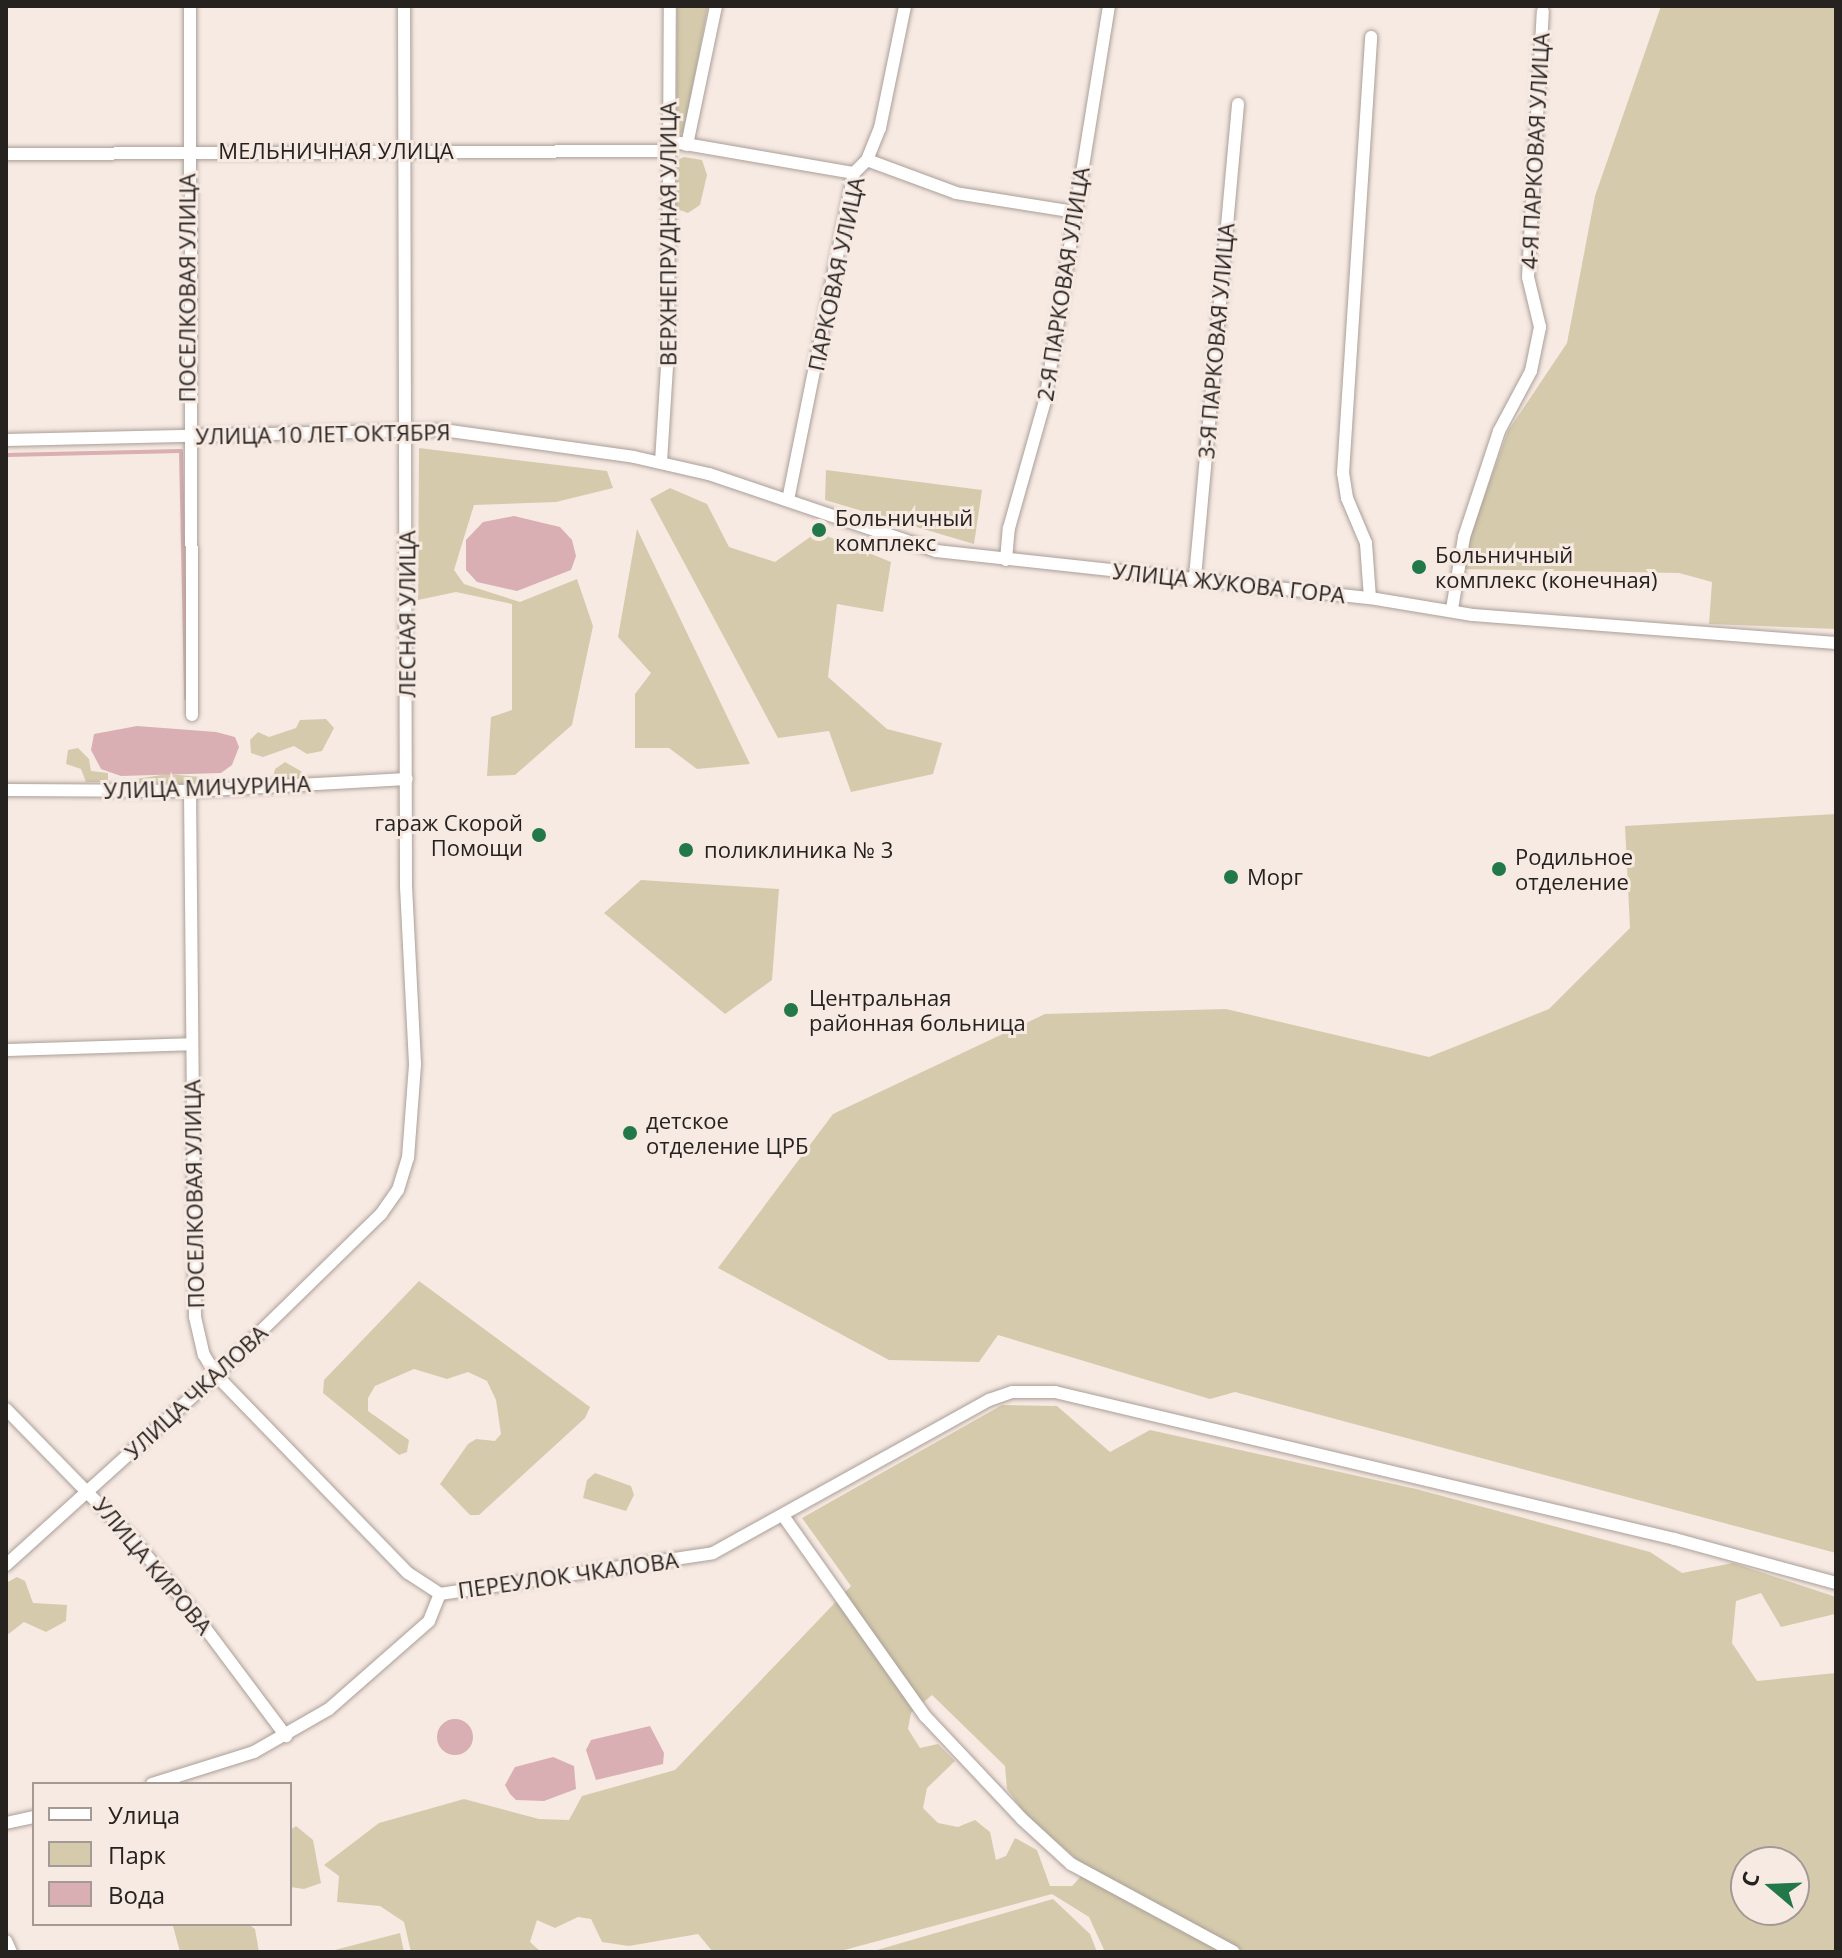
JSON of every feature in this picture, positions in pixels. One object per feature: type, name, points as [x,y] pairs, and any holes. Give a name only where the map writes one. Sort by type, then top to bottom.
[{"type":"street","name":"ПОСЕЛКОВАЯ УЛИЦА","points":[[190,6],[187,436],[192,715]]},
{"type":"street","name":"ЛЕСНАЯ УЛИЦА","points":[[381,1214],[398,1190],[413,1131],[407,779],[409,429],[404,6]]},
{"type":"street","name":"ВЕРХНЕПРУДНАЯ УЛИЦА","points":[[661,462],[668,350],[670,6]]},
{"type":"street","points":[[687,145],[716,6]]},
{"type":"street","name":"ПАРКОВАЯ УЛИЦА","points":[[788,500],[854,173],[867,160],[880,128],[905,6]]},
{"type":"street","name":"2-Я ПАРКОВАЯ УЛИЦА","points":[[1006,560],[1009,528],[1045,401],[1109,6]]},
{"type":"street","name":"4-Я ПАРКОВАЯ УЛИЦА","points":[[1452,609],[1464,537],[1499,431],[1531,371],[1540,327],[1528,277],[1543,11]]},
{"type":"street","points":[[1370,598],[1366,543],[1347,498],[1343,473],[1371,37]]},
{"type":"street","name":"3-Я ПАРКОВАЯ УЛИЦА","points":[[1195,577],[1238,104]]},
{"type":"street","name":"МЕЛЬНИЧНАЯ УЛИЦА","points":[[6,154],[687,145],[854,173]]},
{"type":"street","points":[[867,160],[956,193],[1074,212]]},
{"type":"street","name":"УЛИЦА 10 ЛЕТ ОКТЯБРЯ","points":[[6,440],[409,429],[504,438],[661,462],[788,500],[936,551],[1006,560]]},
{"type":"street","name":"УЛИЦА ЖУКОВА ГОРА","points":[[1006,560],[1195,577],[1452,609]]},
{"type":"street","points":[[1452,609],[1682,632],[1836,643]]},
{"type":"street","name":"УЛИЦА МИЧУРИНА","points":[[6,790],[190,791],[407,779]]},
{"type":"street","name":"ПОСЕЛКОВАЯ УЛИЦА","points":[[190,791],[195,1317],[204,1355],[216,1375],[408,1573],[440,1594]]},
{"type":"street","points":[[6,1050],[192,1044]]},
{"type":"street","name":"УЛИЦА ЧКАЛОВА","points":[[6,1565],[216,1375],[381,1214]]},
{"type":"street","name":"ПЕРЕУЛОК ЧКАЛОВА","points":[[158,1782],[254,1752],[329,1709],[429,1621],[440,1594],[713,1553],[784,1517],[976,1407],[1012,1392],[1055,1392],[1675,1539],[1836,1583]]},
{"type":"street","name":"УЛИЦА КИРОВА","points":[[6,1409],[89,1491],[191,1609],[286,1736]]},
{"type":"street","points":[[784,1517],[925,1716],[1022,1819],[1071,1864],[1234,1952]]},
{"type":"street","points":[[6,1823],[32,1817]]},
{"type":"street","points":[[6,1941],[11,1952]]},
{"type":"green space","points":[[677,6],[708,6],[684,134],[676,133]]},
{"type":"green space","points":[[1661,6],[1836,6],[1836,629],[1709,624],[1712,582],[1679,573],[1458,569],[1508,431],[1567,343],[1595,196]]},
{"type":"green space","points":[[684,157],[702,160],[707,175],[700,205],[688,213],[677,209],[674,200],[678,160]]},
{"type":"green space","points":[[419,448],[607,471],[613,488],[556,502],[474,505],[454,570],[464,584],[520,602],[577,579],[593,626],[572,725],[515,775],[487,776],[491,717],[512,710],[512,604],[456,592],[418,600]]},
{"type":"green space","points":[[826,470],[982,490],[974,544],[825,500]]},
{"type":"green space","points":[[670,488],[707,504],[729,547],[775,562],[817,532],[891,562],[883,612],[837,604],[828,677],[887,729],[942,743],[933,774],[851,792],[829,731],[778,738],[650,499]]},
{"type":"green space","points":[[637,529],[750,764],[697,769],[669,748],[635,748],[635,694],[651,673],[618,637]]},
{"type":"green space","points":[[326,719],[334,728],[322,751],[307,754],[294,746],[263,757],[251,753],[250,740],[258,732],[269,737],[296,728],[300,720]]},
{"type":"green space","points":[[78,748],[89,759],[91,771],[108,773],[108,782],[86,782],[81,769],[66,764],[68,750]]},
{"type":"green space","points":[[285,762],[306,774],[302,783],[272,782],[275,769]]},
{"type":"green space","points":[[168,774],[212,778],[209,783],[133,787],[123,781]]},
{"type":"green space","points":[[1836,814],[1836,1553],[1235,1392],[1210,1399],[998,1335],[979,1362],[889,1360],[718,1268],[833,1114],[1045,1014],[1226,1009],[1429,1057],[1549,1009],[1630,928],[1625,826]]},
{"type":"green space","points":[[641,880],[779,889],[772,980],[725,1014],[604,913]]},
{"type":"green space","points":[[419,1281],[590,1407],[585,1418],[479,1515],[470,1515],[440,1484],[468,1444],[476,1439],[495,1441],[501,1434],[496,1400],[487,1381],[468,1372],[447,1379],[414,1369],[375,1386],[368,1398],[368,1411],[409,1440],[407,1452],[399,1455],[323,1393],[324,1380]]},
{"type":"green space","points":[[1002,1405],[1057,1406],[1110,1452],[1150,1430],[1416,1489],[1650,1552],[1682,1573],[1733,1563],[1836,1597],[1835,1614],[1781,1627],[1761,1593],[1736,1601],[1732,1643],[1757,1681],[1836,1673],[1836,1952],[1105,1952],[1089,1917],[1052,1894],[837,1952],[713,1952],[698,1934],[629,1946],[602,1942],[591,1919],[578,1917],[555,1928],[537,1920],[530,1942],[541,1952],[411,1952],[404,1922],[380,1906],[337,1902],[339,1876],[324,1865],[379,1823],[464,1799],[539,1819],[569,1820],[582,1796],[675,1770],[851,1586],[802,1518]],"holes":[[[932,1695],[1005,1766],[1007,1789],[1026,1815],[1088,1869],[1072,1886],[1050,1886],[1037,1850],[1015,1838],[1006,1856],[996,1860],[990,1832],[975,1820],[958,1827],[938,1823],[923,1808],[927,1788],[955,1761],[938,1744],[920,1748],[908,1729],[911,1713]]]},
{"type":"green space","points":[[595,1473],[631,1486],[634,1495],[626,1511],[583,1498],[587,1480]]},
{"type":"green space","points":[[17,1577],[25,1581],[33,1603],[67,1605],[66,1621],[46,1632],[24,1622],[6,1636],[6,1583]]},
{"type":"green space","points":[[296,1826],[313,1840],[321,1883],[304,1889],[292,1887],[292,1829]]},
{"type":"green space","points":[[1053,1899],[1090,1934],[1097,1952],[870,1952]]},
{"type":"green space","points":[[173,1926],[251,1926],[255,1929],[259,1952],[180,1952]]},
{"type":"green space","points":[[400,1933],[404,1952],[327,1952]]},
{"type":"water","points":[[514,516],[560,527],[572,540],[576,556],[571,570],[517,591],[477,582],[466,570],[466,540],[483,522]]},
{"type":"water","points":[[137,726],[216,732],[235,737],[239,747],[232,765],[221,773],[121,776],[101,769],[91,750],[94,734]]},
{"type":"water","points":[[455,1719],[468,1724],[473,1737],[468,1750],[455,1755],[442,1750],[437,1737],[442,1724]]},
{"type":"water","points":[[650,1726],[664,1753],[663,1764],[596,1780],[586,1750],[591,1740]]},
{"type":"water","points":[[553,1757],[574,1766],[576,1789],[544,1801],[516,1800],[510,1794],[505,1785],[515,1767]]},
{"type":"waterway","points":[[6,455],[181,451],[186,699]]},
{"type":"place","name":"Больничный комплекс","points":[[819,530]]},
{"type":"place","name":"Больничный комплекс (конечная)","points":[[1419,567]]},
{"type":"place","name":"гараж Скорой Помощи","points":[[539,835]]},
{"type":"place","name":"поликлиника № 3","points":[[686,850]]},
{"type":"place","name":"Родильное отделение","points":[[1499,869]]},
{"type":"place","name":"Морг","points":[[1231,877]]},
{"type":"place","name":"Центральная районная больница","points":[[791,1010]]},
{"type":"place","name":"детское отделение ЦРБ","points":[[630,1133]]}]
